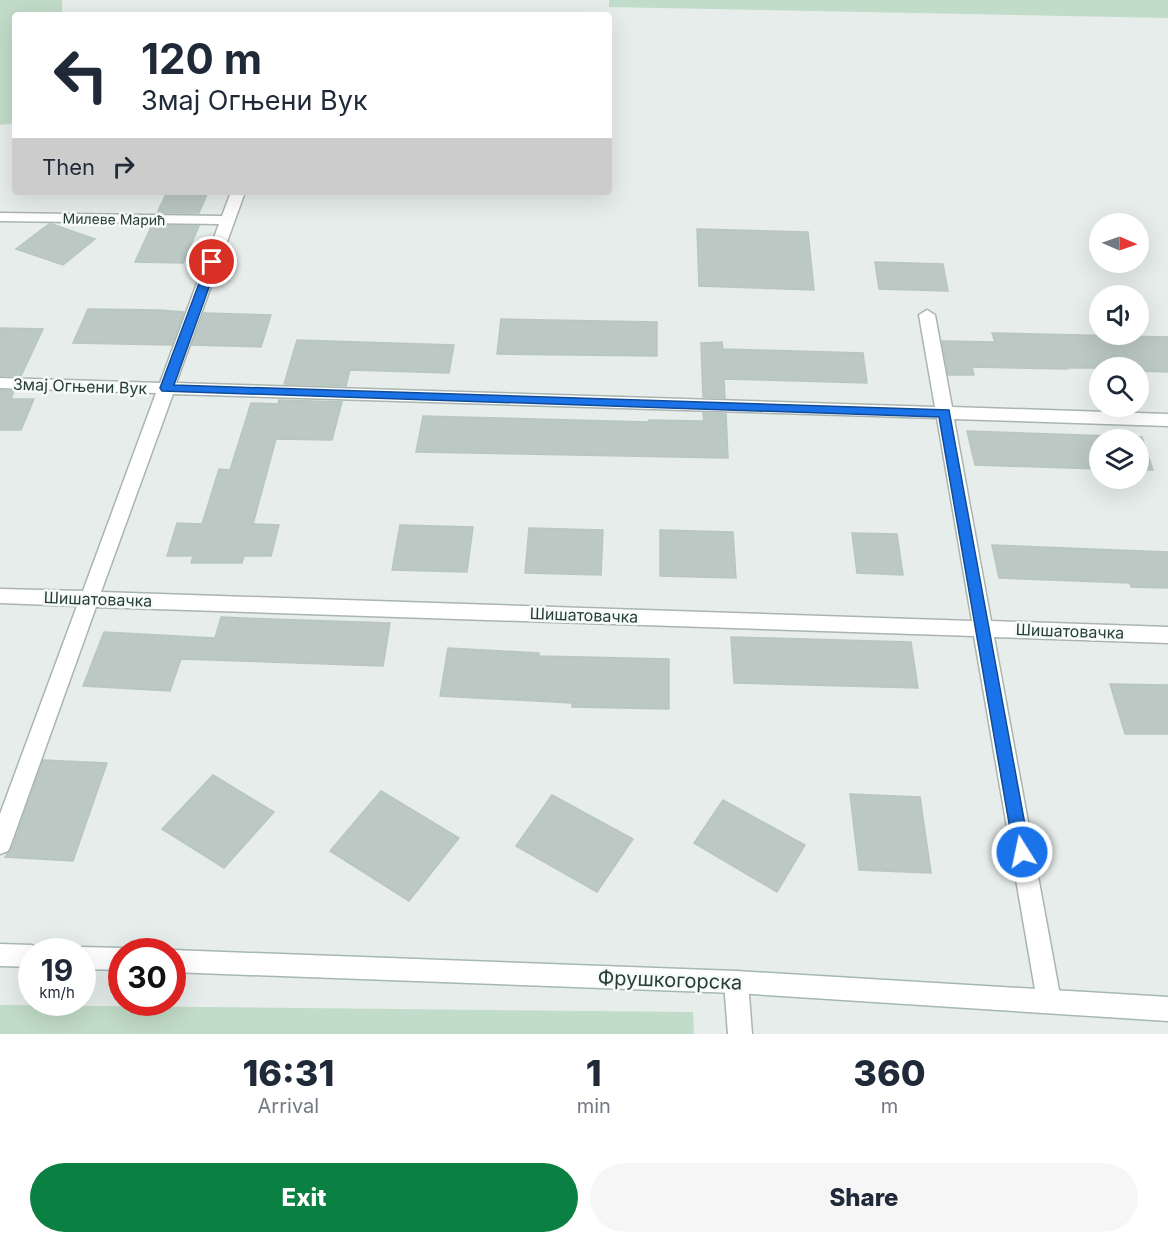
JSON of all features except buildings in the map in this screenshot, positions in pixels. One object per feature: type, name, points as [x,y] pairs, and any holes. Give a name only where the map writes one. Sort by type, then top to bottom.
[{"type":"street","points":[[0,844],[237,195]]},
{"type":"street","name":"Милеве Марић","points":[[0,217],[228,220]]},
{"type":"street","points":[[927,315],[1049,1001]]},
{"type":"street","name":"Змај Огњени Вук","points":[[0,383],[1168,420]]},
{"type":"street","name":"Шишатовачка","points":[[0,596],[1168,635]]},
{"type":"street","points":[[0,955],[18,956]]},
{"type":"street","name":"Фрушкогорска","points":[[186,962],[736,982],[1168,1009]]},
{"type":"street","points":[[736,982],[740,1034]]},
{"type":"green space","points":[[0,0],[62,0],[62,12],[12,12],[12,123],[0,125]]},
{"type":"green space","points":[[609,0],[1168,0],[1168,18],[609,7]]},
{"type":"green space","points":[[0,1005],[18,1005],[18,1016],[96,1016],[96,1006],[108,1006],[108,1016],[186,1016],[186,1007],[693,1012],[694,1034],[0,1034]]},
{"type":"route","points":[[212,262],[166,388],[944,413],[1022,852]]}]
